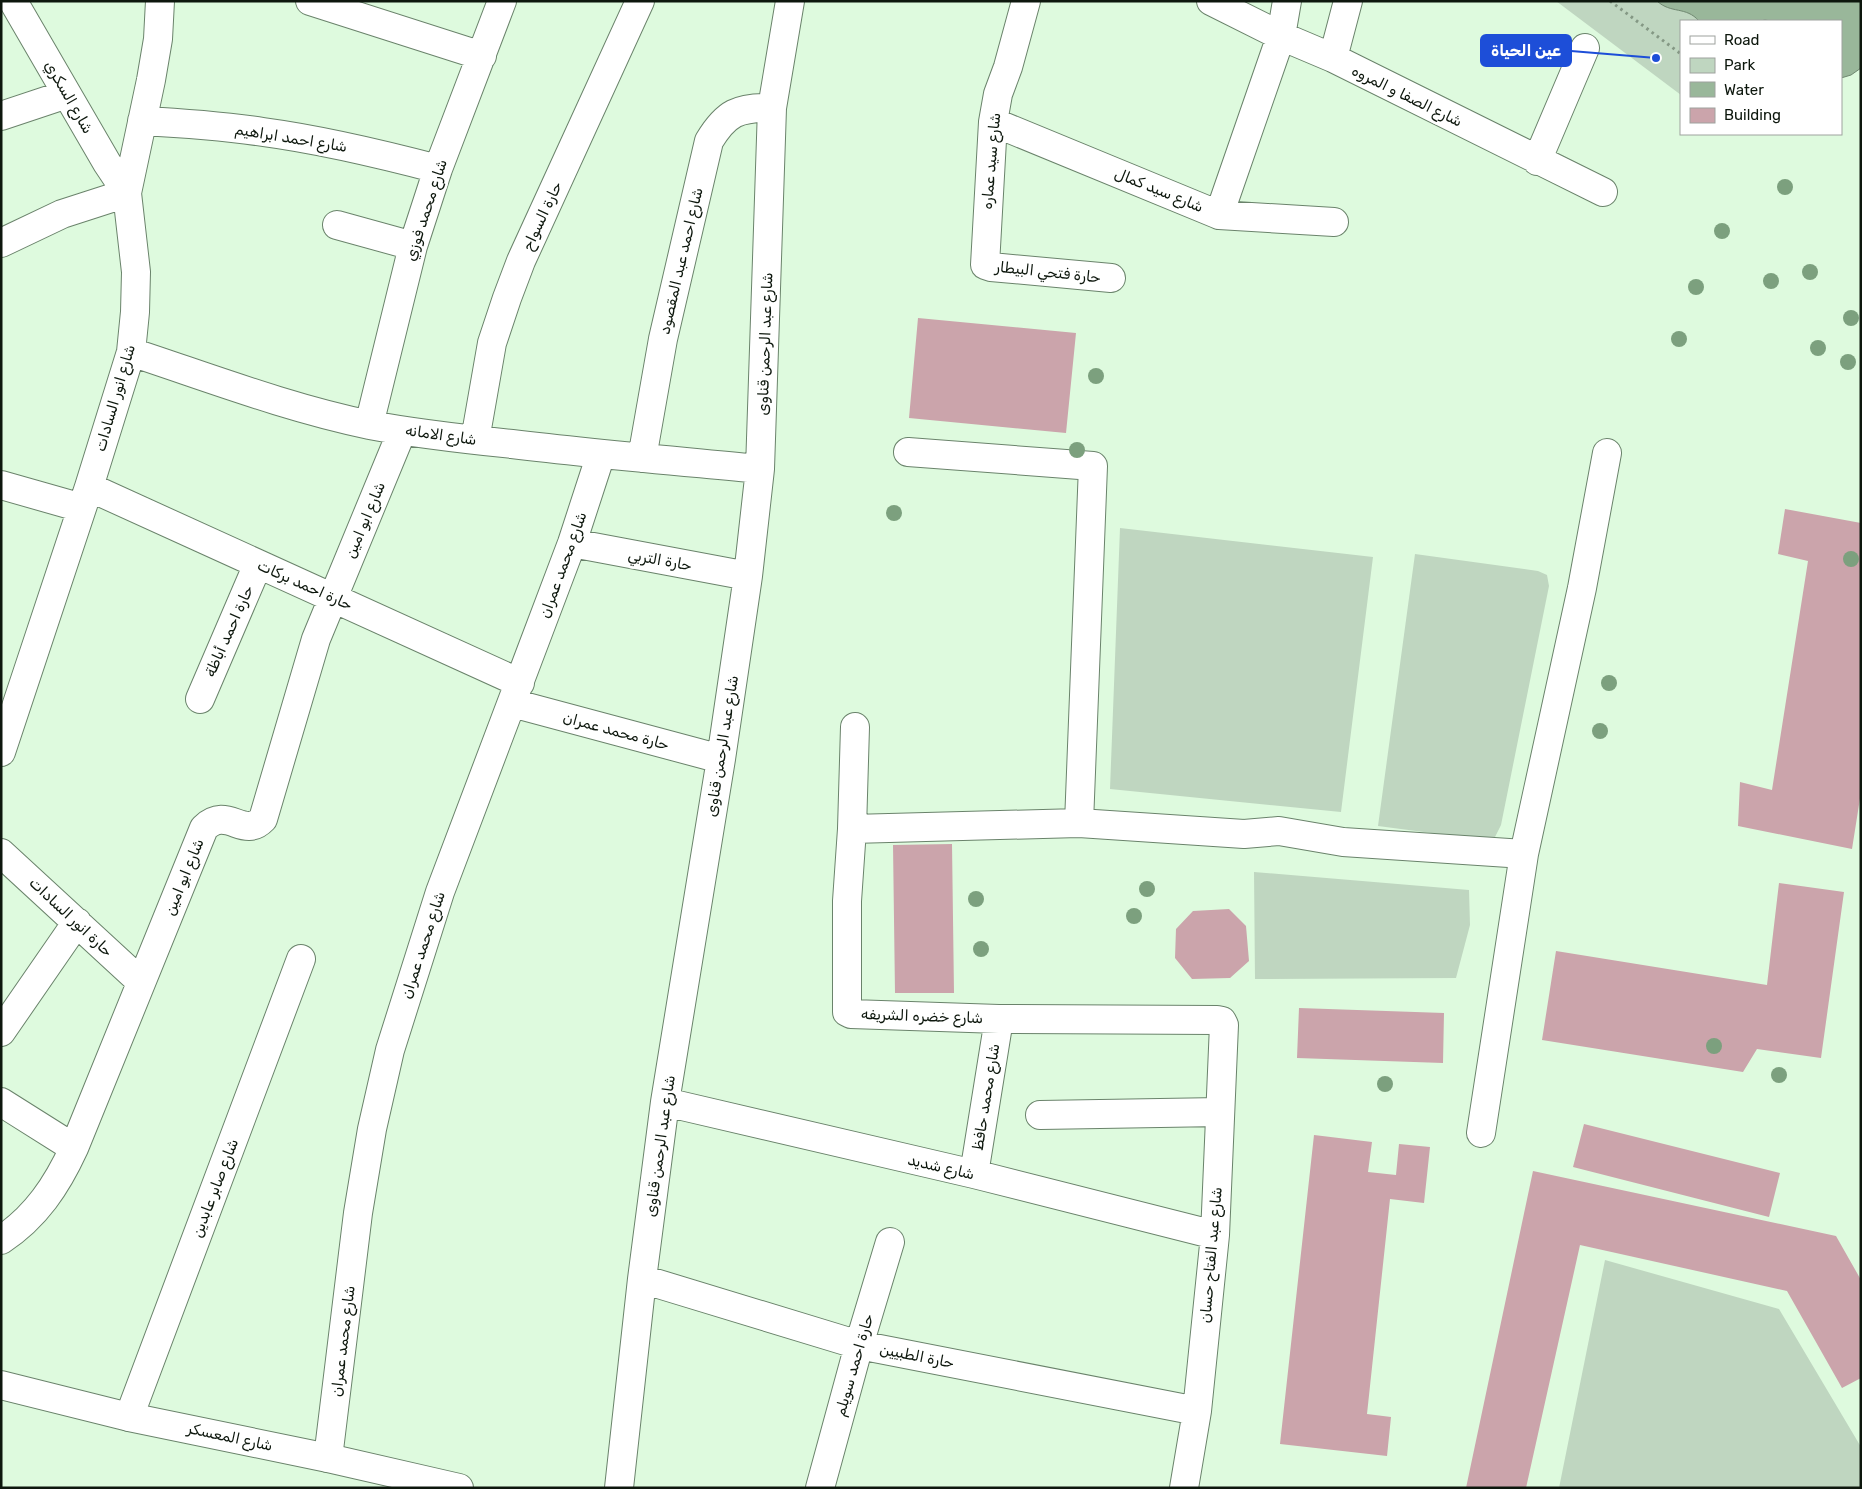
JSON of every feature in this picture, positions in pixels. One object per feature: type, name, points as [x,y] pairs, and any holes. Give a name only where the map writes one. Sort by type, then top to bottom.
[{"type":"street","name":"شارع السكري","points":[[13,1],[106,163],[126,193]]},
{"type":"street","name":"شارع انور السادات","points":[[1,752],[131,352],[136,272],[126,193],[151,80],[158,39],[160,1]]},
{"type":"street","points":[[310,1],[482,56]]},
{"type":"street","name":"شارع محمد فوزي","points":[[369,425],[413,246],[438,170],[502,1]]},
{"type":"street","name":"حارة السواح","points":[[475,440],[492,343],[507,298],[521,261],[640,1]]},
{"type":"street","name":"شارع عبد الرحمن قناوى","points":[[619,1488],[642,1279],[665,1102],[721,759],[748,576],[760,469],[772,108],[790,1]]},
{"type":"street","name":"شارع سيد عماره","points":[[985,265],[992,122],[998,94],[1008,67],[1026,1]]},
{"type":"street","name":"شارع الصفا و المروه","points":[[1211,1],[1281,36],[1333,58],[1603,192]]},
{"type":"street","points":[[1219,215],[1281,36],[1287,1]]},
{"type":"street","points":[[1333,58],[1348,1]]},
{"type":"street","points":[[1537,160],[1584,48]]},
{"type":"street","points":[[1,116],[67,94]]},
{"type":"street","name":"شارع احمد عبد المقصود","points":[[642,458],[663,339],[709,142],[719,125],[734,113],[752,107],[772,108]]},
{"type":"street","name":"شارع احمد ابراهيم","points":[[142,121],[219,126],[322,141],[438,170]]},
{"type":"street","name":"شارع سيد كمال","points":[[992,122],[1219,215],[1334,222]]},
{"type":"street","points":[[1,243],[62,214],[126,193]]},
{"type":"street","points":[[337,225],[413,246]]},
{"type":"street","name":"حارة فتحي البيطار","points":[[985,265],[991,268],[1111,278]]},
{"type":"street","name":"شارع الامانه","points":[[131,352],[314,412],[369,425],[475,440],[760,469]]},
{"type":"street","name":"شارع ابو امين","points":[[1,1240],[31,1216],[48,1196],[63,1173],[204,828],[218,819],[248,826],[257,826],[263,819],[316,639],[402,430]]},
{"type":"street","points":[[908,452],[1093,466],[1079,823]]},
{"type":"street","points":[[1481,1133],[1524,854],[1582,588],[1607,453]]},
{"type":"street","name":"شارع محمد عمران","points":[[328,1458],[358,1213],[372,1129],[390,1050],[440,892],[572,544],[601,454]]},
{"type":"street","name":"حارة احمد بركات","points":[[1,485],[85,498],[258,564],[332,597],[516,693]]},
{"type":"street","name":"حارة التربي","points":[[572,544],[748,576]]},
{"type":"street","name":"حارة احمد أباظة","points":[[200,699],[258,564]]},
{"type":"street","name":"حارة محمد عمران","points":[[516,693],[721,759]]},
{"type":"street","name":"شارع خضره الشريفه","points":[[854,727],[852,829],[847,901],[847,1012],[851,1014],[999,1019],[1222,1021]]},
{"type":"street","points":[[852,829],[1079,823],[1244,834],[1280,831],[1342,842],[1524,854]]},
{"type":"street","name":"حارة انور السادات","points":[[1,853],[141,982]]},
{"type":"street","points":[[1,1032],[77,922]]},
{"type":"street","name":"شارع صابر عابدين","points":[[129,1416],[301,959]]},
{"type":"street","name":"شارع محمد حافظ","points":[[974,1174],[999,1019]]},
{"type":"street","name":"شارع عبد الفتاح حسان","points":[[1184,1488],[1197,1411],[1215,1235],[1224,1025],[1222,1021]]},
{"type":"street","points":[[1,1102],[74,1148]]},
{"type":"street","name":"شارع شديد","points":[[665,1102],[974,1174],[1215,1235]]},
{"type":"street","points":[[1040,1115],[1220,1112]]},
{"type":"street","name":"حارة احمد سويلم","points":[[820,1488],[859,1345],[890,1242]]},
{"type":"street","name":"حارة الطبيين","points":[[642,1279],[859,1345],[1197,1411]]},
{"type":"street","name":"شارع المعسكر","points":[[1,1385],[129,1416],[459,1488]]},
{"type":"path","points":[[1610,1],[1680,53]]},
{"type":"green space","points":[[1556,1],[1657,1],[1668,8],[1694,16],[1698,20],[1680,20],[1680,94]]},
{"type":"green space","points":[[1120,528],[1373,557],[1341,812],[1110,789]]},
{"type":"green space","points":[[1415,554],[1538,571],[1547,575],[1549,586],[1501,825],[1495,837],[1477,839],[1378,826]]},
{"type":"green space","points":[[1254,872],[1469,890],[1470,925],[1456,978],[1255,979]]},
{"type":"green space","points":[[1605,1260],[1779,1309],[1861,1447],[1861,1488],[1559,1488]]},
{"type":"water","points":[[1657,1],[1861,1],[1861,68],[1851,75],[1842,78],[1842,20],[1698,20],[1689,13],[1662,5]]},
{"type":"building","points":[[918,318],[1076,333],[1066,433],[909,418]]},
{"type":"building","points":[[1785,509],[1861,523],[1861,792],[1852,849],[1738,826],[1740,782],[1772,790],[1808,561],[1778,554]]},
{"type":"building","points":[[952,844],[954,993],[895,993],[893,845]]},
{"type":"building","points":[[1779,883],[1844,892],[1821,1058],[1757,1049],[1743,1072],[1542,1040],[1556,951],[1767,985]]},
{"type":"building","points":[[1229,909],[1246,926],[1249,961],[1230,978],[1192,979],[1175,958],[1176,929],[1193,911]]},
{"type":"building","points":[[1299,1008],[1444,1013],[1443,1063],[1297,1058]]},
{"type":"building","points":[[1584,1124],[1780,1173],[1769,1217],[1573,1167]]},
{"type":"building","points":[[1314,1135],[1372,1142],[1368,1172],[1396,1175],[1399,1144],[1430,1147],[1424,1203],[1390,1199],[1367,1414],[1391,1417],[1387,1456],[1280,1444]]},
{"type":"building","points":[[1533,1171],[1836,1236],[1861,1280],[1861,1378],[1842,1388],[1787,1291],[1580,1245],[1526,1488],[1466,1488]]},
{"type":"place","name":"عين الحياة","points":[[1656,58]]}]
